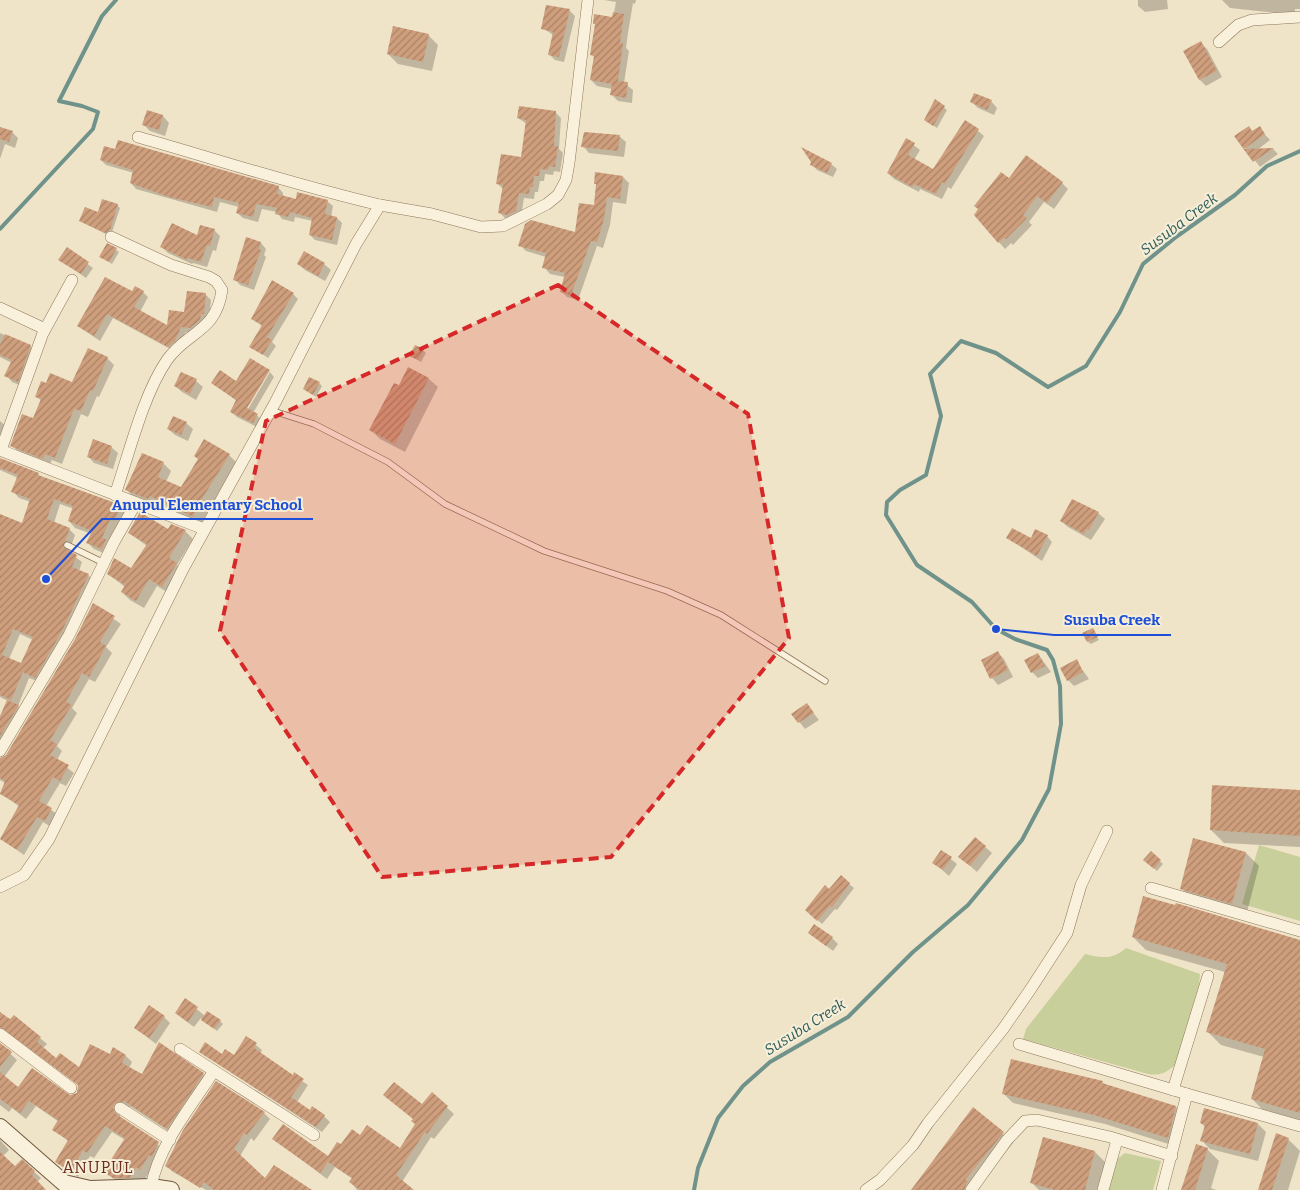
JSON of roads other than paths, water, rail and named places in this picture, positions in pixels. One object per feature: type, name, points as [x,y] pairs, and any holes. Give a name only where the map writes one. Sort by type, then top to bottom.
[{"type":"street","points":[[138,137],[218,159],[305,188],[380,206],[432,214],[492,228],[503,226],[547,204],[558,195],[566,180],[588,0]]},
{"type":"street","points":[[1219,42],[1238,25],[1252,20],[1300,17]]},
{"type":"street","points":[[0,887],[24,875],[49,839],[204,529],[270,410],[356,244],[380,206]]},
{"type":"street","points":[[112,237],[171,265],[209,277],[216,281],[222,290],[221,300],[208,326],[188,339],[168,359],[151,389],[115,495]]},
{"type":"street","points":[[72,280],[45,329],[0,450],[204,529]]},
{"type":"street","points":[[0,308],[45,329]]},
{"type":"street","points":[[0,751],[5,730],[69,635],[136,503]]},
{"type":"street","points":[[866,1190],[880,1180],[913,1145],[934,1115],[1003,1029],[1030,990],[1067,933],[1081,885],[1107,831]]},
{"type":"street","points":[[0,876],[12,881]]},
{"type":"street","points":[[1150,888],[1300,931]]},
{"type":"street","points":[[1173,1090],[1208,976]]},
{"type":"street","points":[[0,1034],[71,1088]]},
{"type":"street","points":[[1019,1044],[1300,1126]]},
{"type":"street","points":[[180,1049],[314,1135]]},
{"type":"street","points":[[151,1187],[154,1171],[170,1140],[214,1071]]},
{"type":"street","points":[[1162,1190],[1187,1094]]},
{"type":"street","points":[[120,1108],[170,1140]]},
{"type":"street","points":[[971,1190],[1007,1140],[1025,1121],[1037,1120],[1172,1156]]},
{"type":"street","points":[[0,1127],[64,1184],[91,1189],[151,1187],[171,1190]]},
{"type":"street","points":[[1102,1190],[1117,1140]]},
{"type":"lane","points":[[270,410],[314,424],[388,462],[445,504],[544,551],[666,590],[722,615],[825,681]]},
{"type":"lane","points":[[67,545],[104,563]]},
{"type":"waterway","points":[[0,229],[93,129],[98,112],[59,101],[102,16],[116,0]]},
{"type":"waterway","name":"Susuba Creek","points":[[694,1190],[698,1168],[718,1118],[743,1086],[770,1062],[848,1017],[913,952],[968,905],[1022,840],[1049,789],[1061,724],[1060,686],[1053,660],[1047,650],[1015,639],[996,629],[972,602],[917,565],[886,515],[887,502],[900,490],[926,475],[941,416],[930,374],[961,341],[996,353],[1048,387],[1086,366],[1120,312],[1143,264],[1176,237],[1235,195],[1267,166],[1300,151]]},
{"type":"place","name":"Anupul Elementary School","points":[[46,579]]},
{"type":"place","name":"Susuba Creek","points":[[996,629]]},
{"type":"district","name":"ANUPUL","points":[[98,1167]]}]
